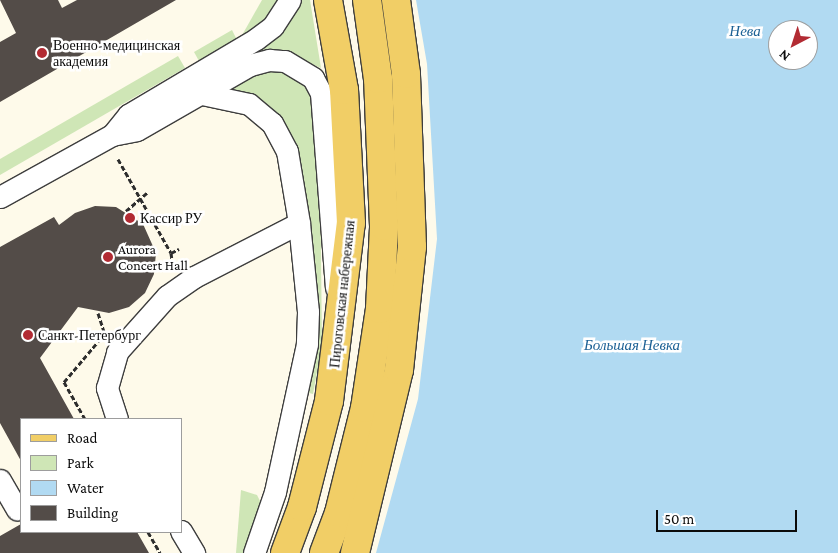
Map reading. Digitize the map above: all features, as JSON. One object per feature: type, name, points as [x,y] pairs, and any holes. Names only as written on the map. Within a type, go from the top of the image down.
[{"type":"main road","name":"Пироговская набережная","points":[[284,553],[302,507],[328,400],[340,324],[351,223],[344,90],[328,0]]},
{"type":"main road","points":[[324,553],[339,513],[365,408],[380,309],[384,226],[379,89],[367,0]]},
{"type":"main road","points":[[355,553],[399,370],[412,247],[406,74],[396,0]]},
{"type":"street","points":[[112,135],[128,114],[256,39],[273,26],[290,0]]},
{"type":"street","points":[[0,198],[112,135],[137,130],[250,65],[269,60],[300,67],[313,78],[324,108],[329,219],[340,324]]},
{"type":"street","points":[[202,94],[249,104],[272,122],[287,151],[299,223],[308,312],[307,344],[275,492],[254,553]]},
{"type":"street","points":[[117,418],[107,388],[117,352],[167,296],[194,277],[299,223]]},
{"type":"street","points":[[0,480],[16,509]]},
{"type":"street","points":[[182,533],[194,553]]},
{"type":"path","points":[[118,160],[171,253],[174,274]]},
{"type":"path","points":[[126,211],[140,197],[147,193]]},
{"type":"path","points":[[171,253],[179,249]]},
{"type":"path","points":[[98,313],[105,335]]},
{"type":"path","points":[[84,418],[64,382],[112,329]]},
{"type":"path","points":[[149,533],[160,553]]},
{"type":"green space","points":[[262,0],[277,0],[264,20],[241,37]]},
{"type":"green space","points":[[301,0],[310,0],[321,68],[280,50],[249,57],[284,27]]},
{"type":"green space","points":[[232,30],[237,40],[199,61],[194,52]]},
{"type":"green space","points":[[178,56],[185,68],[0,175],[0,159]]},
{"type":"green space","points":[[273,68],[297,74],[314,96],[320,165],[322,344],[313,394],[309,393],[317,343],[312,240],[294,148],[289,131],[268,106],[232,88],[260,71]]},
{"type":"green space","points":[[241,490],[257,495],[262,505],[247,553],[236,553]]},
{"type":"water","name":"Большая Невка","points":[[416,0],[838,0],[838,553],[376,553],[418,399],[437,239],[427,64]]},
{"type":"building","name":"Военно-медицинская академия","points":[[0,0],[58,0],[62,8],[77,0],[176,0],[0,102],[0,42],[16,33]]},
{"type":"building","name":"Санкт-Петербург","points":[[95,206],[116,207],[143,224],[156,253],[154,274],[145,293],[129,307],[109,313],[78,307],[40,358],[73,418],[20,418],[20,459],[0,423],[0,247],[54,217],[59,225],[75,213]]},
{"type":"building","points":[[20,525],[20,533],[138,533],[149,553],[0,553],[0,536]]},
{"type":"place","name":"Военно-медицинская академия","points":[[42,53]]},
{"type":"place","name":"Кассир РУ","points":[[130,218]]},
{"type":"place","name":"Aurora Concert Hall","points":[[108,257]]},
{"type":"place","name":"Санкт-Петербург","points":[[28,335]]},
{"type":"water label","name":"Нева","points":[[745,32]]}]
